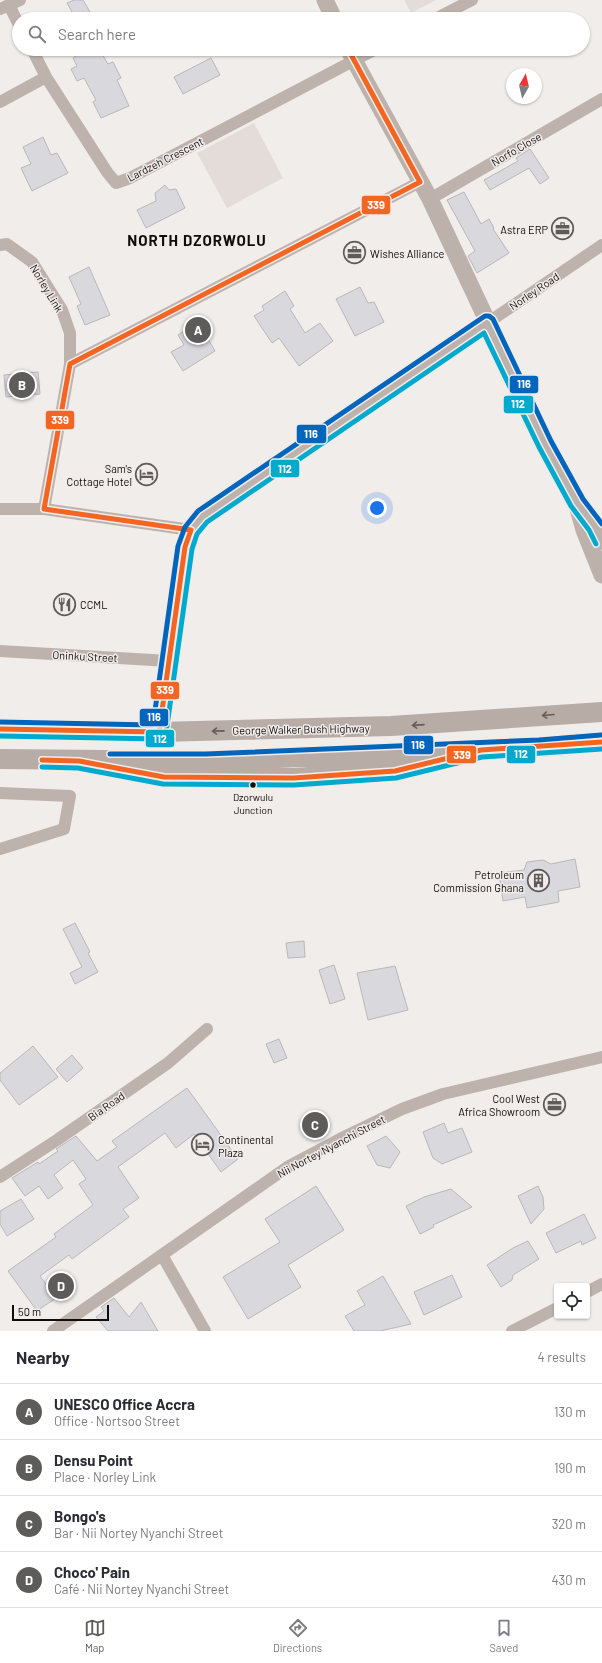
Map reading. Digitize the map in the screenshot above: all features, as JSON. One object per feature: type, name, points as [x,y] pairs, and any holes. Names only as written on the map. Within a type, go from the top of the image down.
[{"type":"highway","name":"George Walker Bush Highway","points":[[0,729],[159,732],[391,726],[597,709]]},
{"type":"highway","points":[[0,759],[79,761],[164,777],[294,778],[395,771],[481,750],[602,742]]},
{"type":"highway","points":[[539,747],[602,756]]},
{"type":"main road","points":[[325,0],[331,12]]},
{"type":"main road","points":[[352,56],[430,199],[545,444],[577,503],[595,526],[602,541]]},
{"type":"main road","points":[[577,503],[584,530],[602,575]]},
{"type":"street","points":[[449,12],[472,0]]},
{"type":"street","name":"Lardzeh Crescent","points":[[35,56],[46,78],[107,172],[116,183],[130,178],[349,56]]},
{"type":"street","points":[[0,102],[46,78]]},
{"type":"street","name":"Norfo Close","points":[[430,199],[602,99]]},
{"type":"street","points":[[70,364],[420,182]]},
{"type":"street","name":"Norley Link","points":[[4,245],[32,262],[62,310],[70,333],[70,364],[44,509]]},
{"type":"street","name":"Norley Road","points":[[159,732],[185,547],[192,530],[202,517],[602,245]]},
{"type":"street","points":[[0,509],[44,509],[192,530]]},
{"type":"street","name":"Oninku Street","points":[[0,651],[169,661]]},
{"type":"street","points":[[0,793],[70,796],[64,829],[0,849]]},
{"type":"street","name":"Bia Road","points":[[0,1177],[63,1136],[168,1063],[207,1029]]},
{"type":"street","name":"Nii Nortey Nyanchi Street","points":[[53,1331],[289,1166],[402,1109],[443,1094],[601,1059]]},
{"type":"street","points":[[162,1255],[205,1331]]},
{"type":"street","points":[[590,1290],[602,1284]]},
{"type":"street","points":[[512,1331],[554,1310]]},
{"type":"shaded area","points":[[404,0],[436,0],[413,12],[410,12]]},
{"type":"shaded area","points":[[254,123],[283,178],[227,208],[197,153]]},
{"type":"building","points":[[74,0],[83,0],[90,12],[72,12],[67,3]]},
{"type":"building","points":[[77,56],[103,56],[108,64],[113,62],[121,78],[117,80],[129,106],[101,118],[93,102],[96,100],[84,78],[77,81],[71,69],[77,66],[73,58]]},
{"type":"building","points":[[211,58],[220,75],[183,94],[174,77]]},
{"type":"building","points":[[43,137],[51,155],[57,153],[68,173],[32,191],[21,168],[31,164],[23,147]]},
{"type":"building","points":[[530,149],[549,178],[540,184],[529,168],[490,190],[484,180],[518,161],[516,158]]},
{"type":"building","points":[[165,185],[169,190],[176,189],[185,208],[146,228],[137,210],[156,201],[155,193]]},
{"type":"building","points":[[464,192],[481,224],[489,219],[494,228],[493,229],[509,253],[477,273],[468,256],[475,251],[447,200]]},
{"type":"building","points":[[89,267],[110,315],[85,325],[77,306],[81,304],[69,277]]},
{"type":"building","points":[[360,287],[368,303],[374,302],[384,322],[355,336],[336,299]]},
{"type":"building","points":[[285,291],[294,306],[290,309],[305,333],[320,323],[333,341],[299,366],[279,338],[272,343],[254,316],[264,310],[262,306]]},
{"type":"building","points":[[198,322],[215,351],[183,371],[171,352],[184,345],[178,335]]},
{"type":"building","points":[[38,372],[40,394],[6,397],[4,375]]},
{"type":"building","name":"Petroleum Commission Ghana","points":[[575,859],[580,887],[558,891],[559,902],[527,908],[525,897],[503,901],[499,873],[524,870],[527,862],[543,860],[551,864]]},
{"type":"building","points":[[75,923],[90,952],[88,953],[98,972],[75,984],[70,973],[82,967],[63,929]]},
{"type":"building","points":[[304,941],[305,957],[288,958],[286,943]]},
{"type":"building","points":[[334,965],[345,999],[330,1004],[319,970]]},
{"type":"building","points":[[395,966],[408,1010],[368,1020],[357,973]]},
{"type":"building","points":[[279,1039],[287,1058],[274,1063],[266,1044]]},
{"type":"building","points":[[33,1046],[58,1077],[19,1105],[0,1080],[0,1073]]},
{"type":"building","points":[[72,1055],[83,1068],[67,1082],[56,1069]]},
{"type":"building","points":[[187,1088],[238,1159],[221,1172],[194,1134],[176,1148],[165,1133],[118,1167],[139,1198],[123,1209],[129,1217],[72,1259],[69,1255],[40,1276],[56,1298],[37,1311],[8,1271],[56,1237],[54,1234],[93,1205],[79,1184],[86,1179],[73,1160],[54,1175],[63,1188],[48,1199],[39,1186],[25,1196],[12,1178],[38,1162],[39,1164],[58,1151],[56,1149],[76,1136],[97,1161],[117,1147],[112,1141]]},
{"type":"building","points":[[444,1123],[448,1133],[462,1128],[472,1152],[442,1164],[433,1158],[423,1132]]},
{"type":"building","points":[[386,1136],[400,1152],[390,1168],[377,1165],[367,1146]]},
{"type":"building","points":[[316,1186],[344,1230],[288,1265],[301,1287],[248,1319],[223,1277],[280,1242],[265,1219]]},
{"type":"building","points":[[538,1186],[543,1197],[544,1209],[531,1224],[518,1196]]},
{"type":"building","points":[[451,1189],[472,1207],[433,1225],[434,1227],[420,1234],[406,1206],[424,1197]]},
{"type":"building","points":[[21,1199],[34,1219],[7,1236],[0,1224],[0,1211]]},
{"type":"building","points":[[584,1214],[596,1238],[582,1245],[581,1241],[556,1253],[546,1233]]},
{"type":"building","points":[[528,1241],[539,1259],[513,1275],[512,1280],[501,1287],[487,1265],[513,1248]]},
{"type":"building","points":[[452,1275],[462,1297],[424,1315],[414,1292]]},
{"type":"building","points":[[383,1276],[411,1324],[380,1331],[354,1331],[345,1316],[365,1305],[357,1291]]},
{"type":"building","points":[[114,1298],[129,1317],[141,1302],[158,1331],[108,1331],[96,1317],[104,1311],[101,1307]]},
{"type":"transit line","name":"339","points":[[0,729],[159,732],[185,547],[191,530],[44,509],[70,364],[420,182],[352,56]]},
{"type":"transit line","name":"116","points":[[0,722],[153,725],[178,546],[185,527],[198,511],[485,316],[489,316],[493,319],[551,441],[583,499],[602,524]]},
{"type":"transit line","name":"112","points":[[0,736],[163,738],[166,733],[192,549],[197,534],[207,522],[484,333],[539,447],[571,506],[589,530],[596,544]]},
{"type":"transit line","name":"116","points":[[110,754],[206,754],[539,740],[601,735]]},
{"type":"transit line","name":"339","points":[[42,760],[79,761],[164,777],[294,778],[395,771],[481,750],[602,742]]},
{"type":"transit line","name":"112","points":[[42,767],[78,768],[163,784],[294,785],[396,778],[482,757],[602,749]]},
{"type":"place","name":"Astra ERP","points":[[563,229]]},
{"type":"place","name":"Wishes Alliance","points":[[355,253]]},
{"type":"place","name":"UNESCO Office Accra","points":[[198,330]]},
{"type":"place","name":"Densu Point","points":[[22,385]]},
{"type":"place","name":"Sam's Cottage Hotel","points":[[147,474]]},
{"type":"place","name":"CCML","points":[[65,604]]},
{"type":"place","name":"Dzorwulu Junction","points":[[253,785]]},
{"type":"place","name":"Petroleum Commission Ghana","points":[[539,880]]},
{"type":"place","name":"Cool West Africa Showroom","points":[[555,1104]]},
{"type":"place","name":"Bongo's","points":[[315,1125]]},
{"type":"place","name":"Continental Plaza","points":[[202,1145]]},
{"type":"place","name":"Choco' Pain","points":[[61,1286]]},
{"type":"district","name":"NORTH DZORWOLU","points":[[197,240]]}]
